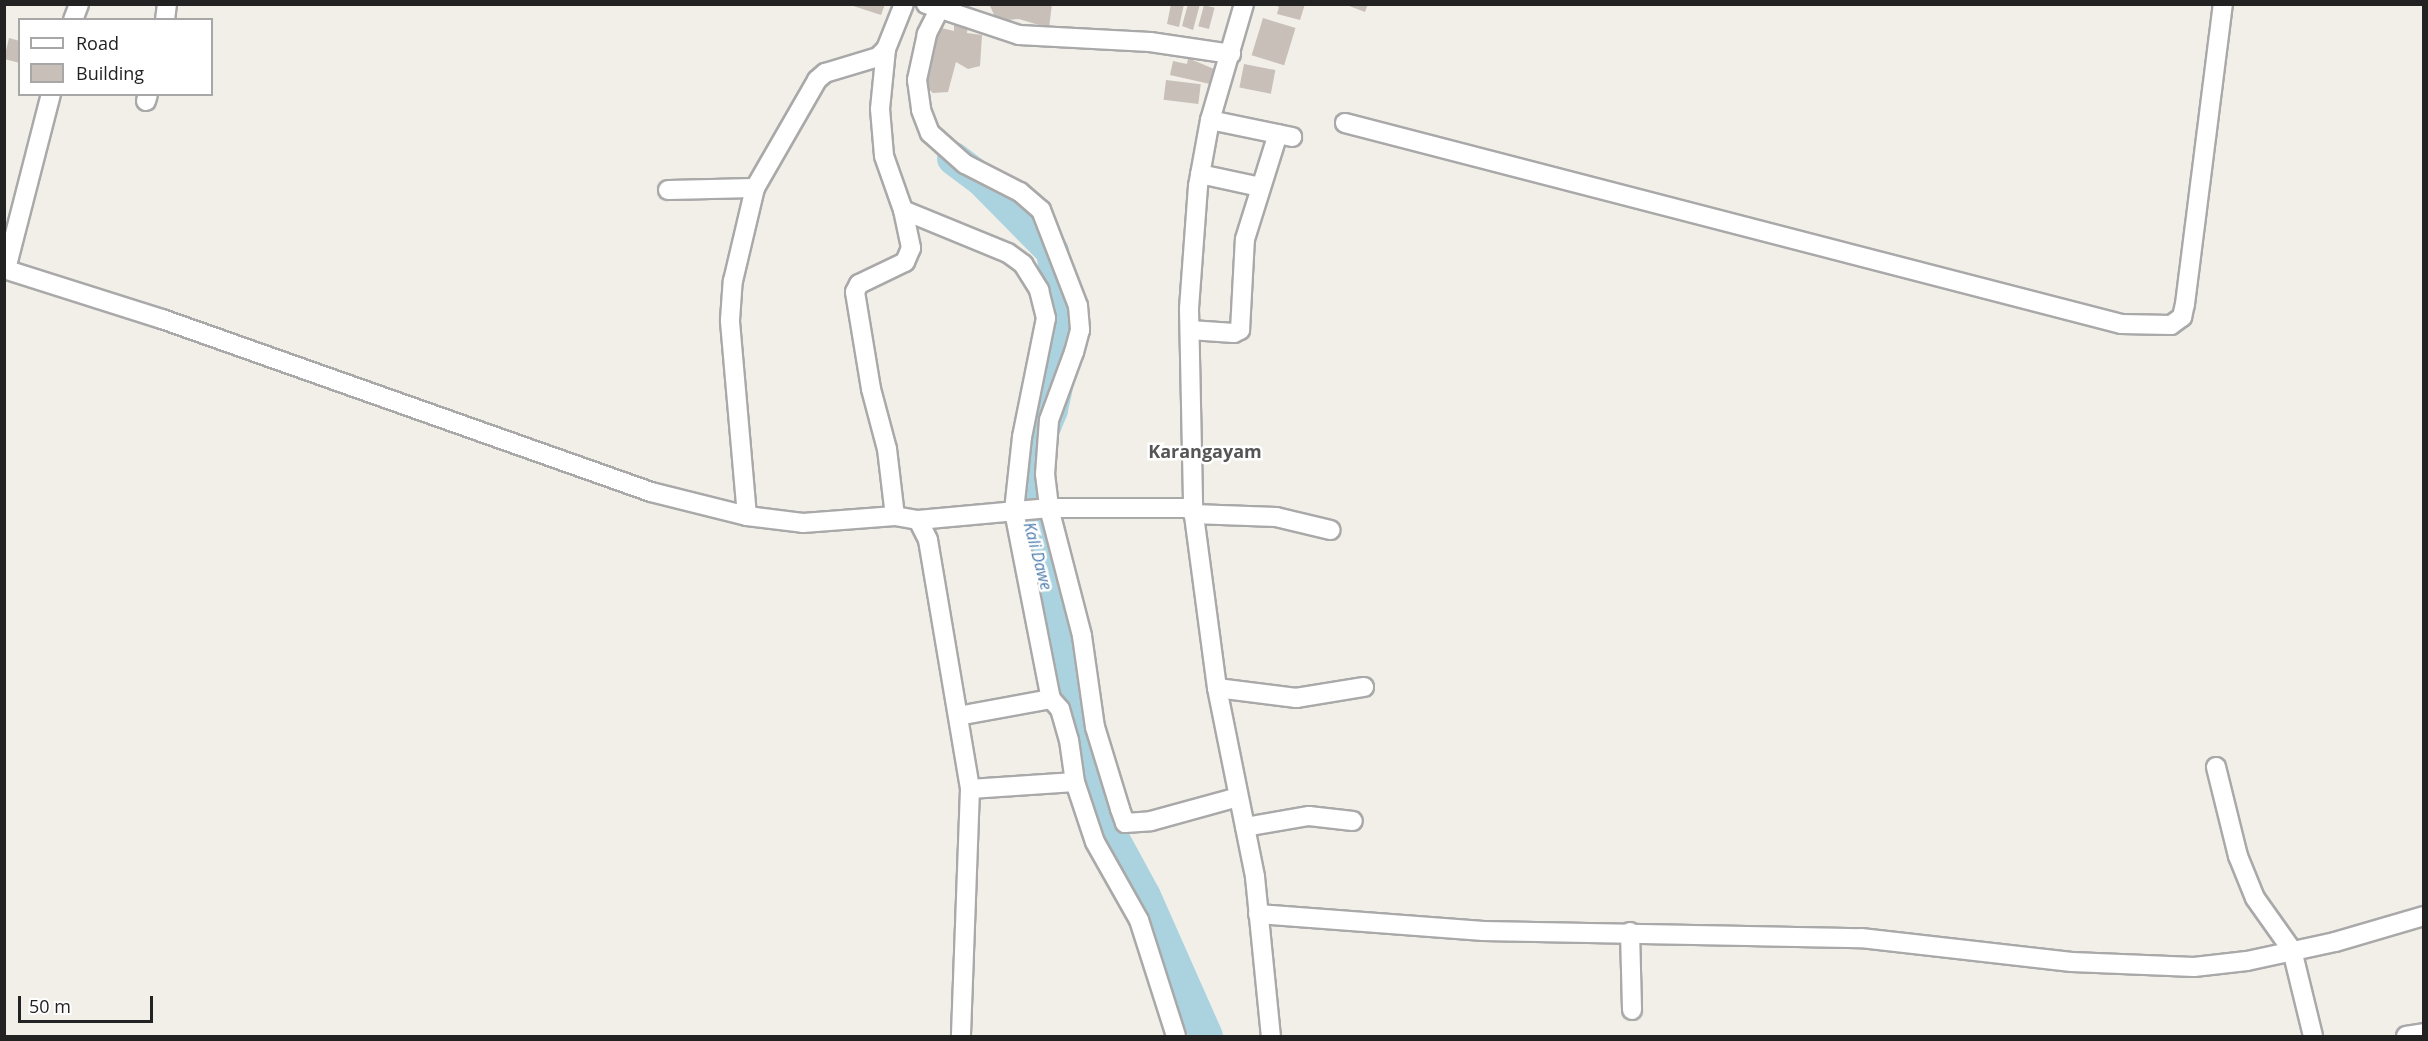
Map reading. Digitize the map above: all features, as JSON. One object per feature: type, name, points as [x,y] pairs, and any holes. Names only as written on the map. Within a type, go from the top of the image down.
[{"type":"street","points":[[895,516],[887,449],[871,389],[855,292],[859,284],[895,269],[909,255],[903,210],[884,156],[880,109],[886,49],[904,4]]},
{"type":"street","points":[[1244,4],[1210,120],[1200,174],[1190,330],[1193,511],[1217,688],[1245,827],[1271,1036]]},
{"type":"street","points":[[1345,123],[2121,324],[2171,325],[2182,317],[2185,304],[2223,4]]},
{"type":"street","points":[[1231,54],[1150,42],[1019,35],[982,26],[935,6],[917,80],[921,110],[930,133],[965,164],[1020,192],[1041,210],[1078,306],[1080,330],[1049,420],[1043,509],[1073,593],[1095,727],[1125,823],[1151,821],[1238,797]]},
{"type":"street","points":[[747,516],[729,320],[733,281],[755,188],[817,80],[834,70],[869,62],[886,49]]},
{"type":"street","points":[[50,96],[5,269],[162,319],[651,492],[747,516],[803,523],[895,516],[918,520],[1043,509],[1193,511],[1276,517],[1330,530]]},
{"type":"street","points":[[1190,330],[1234,333],[1240,330],[1245,239],[1260,187],[1285,135],[1210,120]]},
{"type":"street","points":[[1200,174],[1260,187]]},
{"type":"street","points":[[668,190],[755,188]]},
{"type":"street","points":[[903,210],[1008,253],[1023,264],[1039,290],[1046,318],[1022,437],[1016,511],[1051,699],[1060,709],[1070,740],[1076,782],[1095,842],[1139,920],[1176,1036]]},
{"type":"street","points":[[918,520],[928,540],[970,789],[961,1036]]},
{"type":"street","points":[[1217,688],[1296,698],[1364,687]]},
{"type":"street","points":[[958,716],[1051,699]]},
{"type":"street","points":[[2216,767],[2238,856],[2255,898],[2292,950],[2313,1036]]},
{"type":"street","points":[[970,789],[1076,782]]},
{"type":"street","points":[[1245,827],[1309,816],[1353,821]]},
{"type":"street","points":[[1257,914],[1483,931],[1861,938],[2072,962],[2194,967],[2247,961],[2335,942],[2424,916]]},
{"type":"street","points":[[1630,932],[1632,1010]]},
{"type":"street","points":[[2406,1036],[2424,1033]]},
{"type":"building","points":[[847,4],[885,4],[881,15]]},
{"type":"building","points":[[989,4],[1052,4],[1049,28],[1019,19],[997,21]]},
{"type":"building","points":[[1171,4],[1184,4],[1179,27],[1167,24]]},
{"type":"building","points":[[1188,4],[1200,4],[1193,30],[1182,26]]},
{"type":"building","points":[[1272,4],[1305,4],[1300,20],[1277,14],[1279,7]]},
{"type":"building","points":[[1344,4],[1368,4],[1365,12]]},
{"type":"building","points":[[1204,5],[1215,8],[1209,29],[1198,26]]},
{"type":"building","points":[[1263,18],[1296,28],[1284,65],[1252,55]]},
{"type":"building","points":[[954,19],[968,25],[967,33],[982,35],[980,66],[968,69],[956,62],[948,92],[933,93],[920,81],[933,26],[954,31]]},
{"type":"building","points":[[9,38],[18,40],[18,62],[4,59]]},
{"type":"building","points":[[1188,58],[1214,69],[1210,84],[1170,75],[1173,61],[1187,64]]},
{"type":"building","points":[[1244,64],[1275,70],[1271,94],[1239,88]]},
{"type":"building","points":[[1166,80],[1201,84],[1198,104],[1164,100]]},
{"type":"waterway","name":"Kali Dawe","points":[[953,158],[983,181],[1052,251],[1066,340],[1051,409],[1030,461],[1027,514],[1064,653],[1083,759],[1107,828],[1144,896],[1206,1036]]},
{"type":"district","name":"Karangayam","points":[[1205,451]]}]
